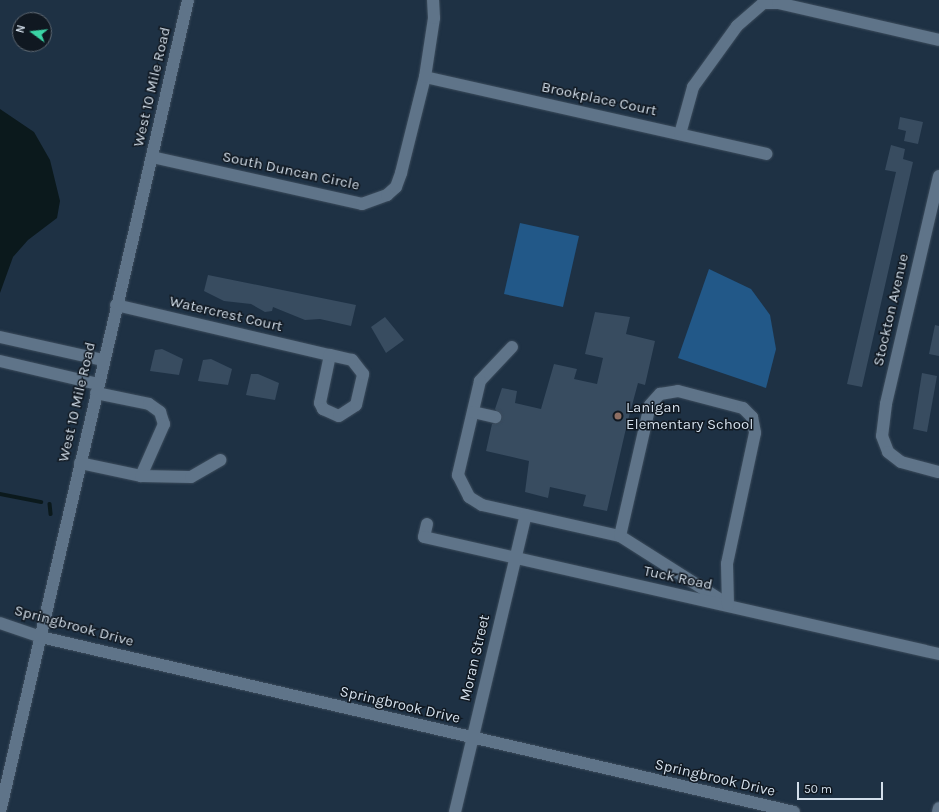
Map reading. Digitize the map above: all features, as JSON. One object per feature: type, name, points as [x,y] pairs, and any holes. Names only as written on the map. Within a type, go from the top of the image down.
[{"type":"street","name":"West 10 Mile Road","points":[[0,812],[103,360],[188,0]]},
{"type":"street","name":"South Duncan Circle","points":[[152,157],[350,202],[362,204],[378,200],[396,187],[425,77],[434,18],[433,0]]},
{"type":"street","points":[[680,134],[693,87],[737,26],[763,3],[778,3],[939,40]]},
{"type":"street","name":"Brookplace Court","points":[[425,77],[766,154]]},
{"type":"street","name":"Stockton Avenue","points":[[939,176],[934,218],[886,404],[882,436],[888,452],[901,462],[939,472]]},
{"type":"street","name":"Watercrest Court","points":[[116,305],[352,360],[363,374],[356,405],[339,416],[324,409],[320,403],[330,355]]},
{"type":"street","points":[[0,338],[103,360]]},
{"type":"street","points":[[512,347],[480,381],[458,476],[469,497],[482,505],[620,536],[728,605]]},
{"type":"street","points":[[0,361],[149,404],[160,412],[164,424],[141,476]]},
{"type":"street","points":[[620,536],[650,405],[660,394],[678,391],[743,408],[752,418],[755,433],[727,564],[728,605]]},
{"type":"street","points":[[473,412],[495,417]]},
{"type":"street","points":[[80,463],[141,476],[191,477],[221,460]]},
{"type":"street","name":"Moran Street","points":[[455,812],[526,515]]},
{"type":"street","name":"Tuck Road","points":[[427,524],[424,538],[728,605],[939,654]]},
{"type":"street","name":"Springbrook Drive","points":[[0,623],[41,637],[472,739],[794,812]]},
{"type":"street","points":[[938,812],[939,808]]},
{"type":"shaded area","points":[[0,109],[34,132],[50,160],[60,201],[57,218],[28,240],[13,257],[0,293]]},
{"type":"shaded area","points":[[520,223],[579,236],[563,307],[504,294]]},
{"type":"shaded area","points":[[709,269],[751,289],[770,315],[776,349],[766,388],[678,358]]},
{"type":"building","points":[[900,117],[923,122],[918,144],[904,141],[906,131],[898,129]]},
{"type":"building","points":[[891,145],[905,149],[903,159],[913,162],[862,387],[847,384],[896,172],[885,170]]},
{"type":"building","points":[[208,275],[356,305],[351,326],[320,319],[305,320],[273,307],[272,311],[265,312],[251,304],[224,301],[204,291]]},
{"type":"building","name":"Lanigan Elementary School","points":[[595,312],[630,317],[626,334],[655,341],[645,385],[638,383],[607,511],[583,506],[586,495],[550,487],[548,498],[525,492],[529,461],[486,451],[492,424],[502,419],[495,409],[502,388],[517,391],[515,403],[541,409],[554,364],[577,369],[574,379],[597,384],[603,358],[585,354]]},
{"type":"building","points":[[385,317],[404,340],[386,353],[371,327]]},
{"type":"building","points":[[935,325],[939,326],[939,356],[929,354]]},
{"type":"building","points":[[162,349],[183,359],[179,375],[150,371],[155,350]]},
{"type":"building","points":[[211,359],[232,369],[228,385],[198,381],[203,360]]},
{"type":"building","points":[[922,373],[937,376],[927,432],[913,429]]},
{"type":"building","points":[[251,374],[258,374],[279,383],[275,400],[246,395]]},
{"type":"waterway","points":[[0,494],[41,502]]},
{"type":"waterway","points":[[50,504],[51,514]]},
{"type":"place","name":"Lanigan Elementary School","points":[[618,416]]}]
